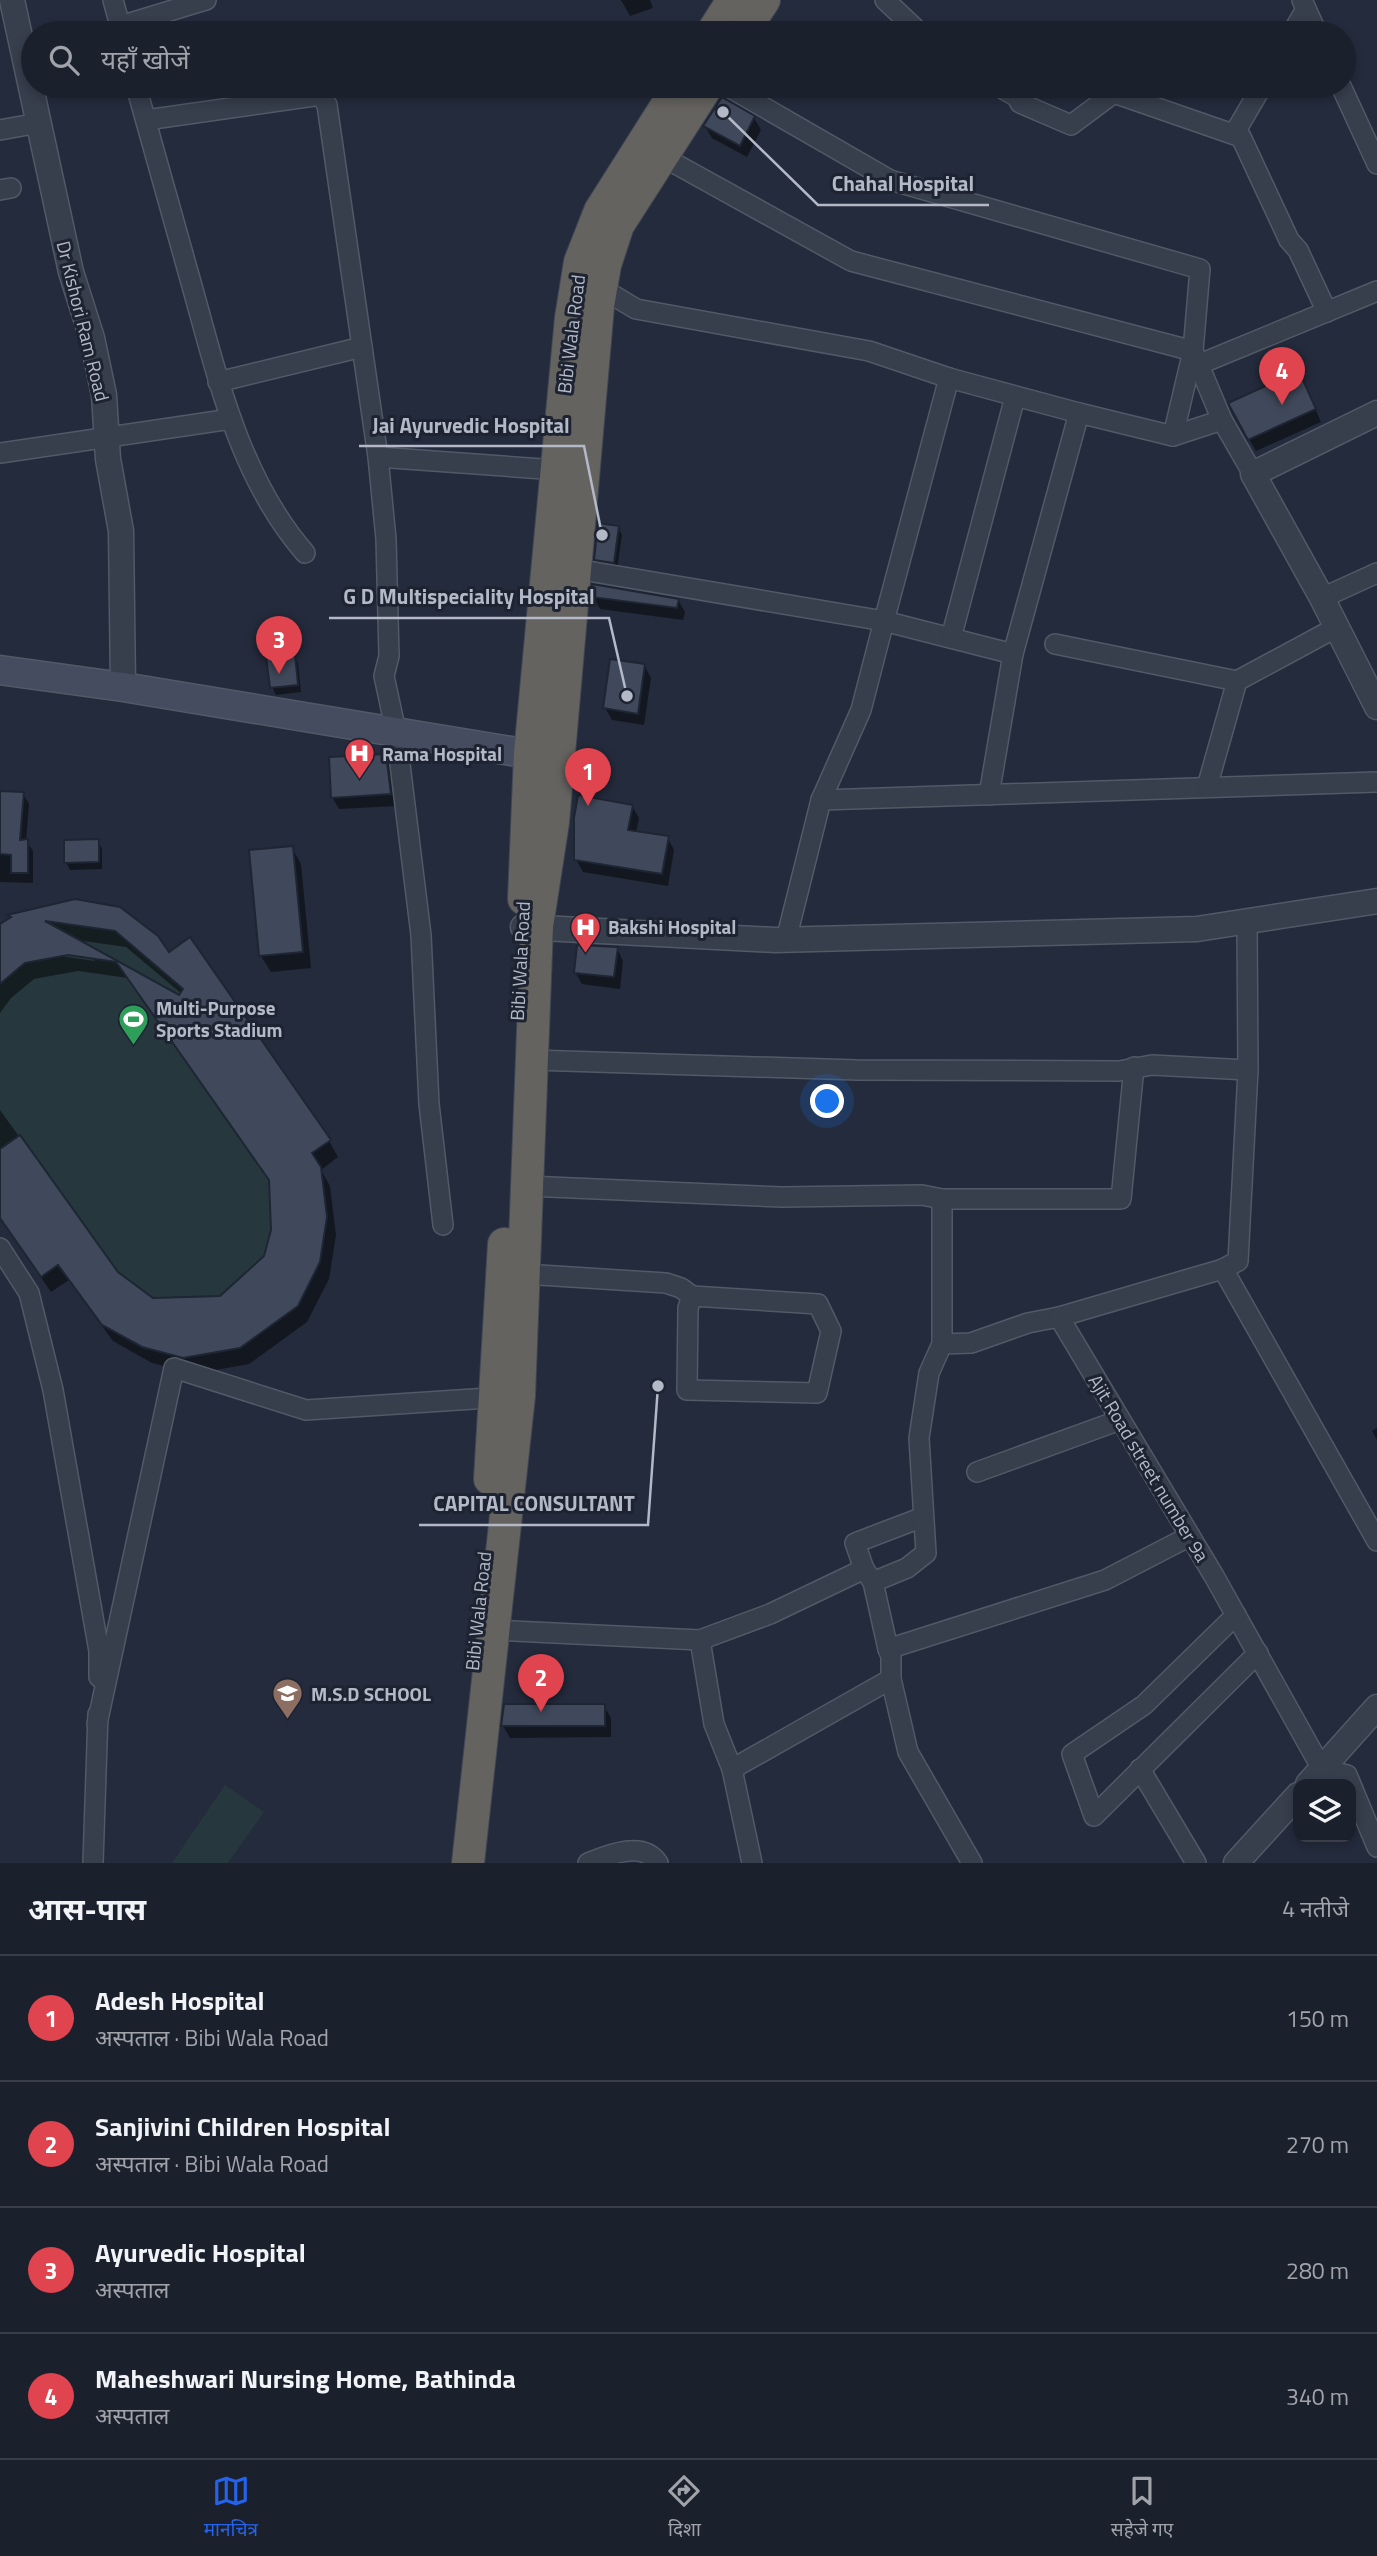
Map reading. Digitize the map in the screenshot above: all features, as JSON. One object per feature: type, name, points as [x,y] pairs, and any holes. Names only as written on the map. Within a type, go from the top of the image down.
[{"type":"highway","points":[[720,21],[733,0]]},
{"type":"highway","points":[[750,21],[764,0]]},
{"type":"highway","name":"Bibi Wala Road","points":[[448,1863],[507,1397],[530,926],[545,757],[556,470],[570,318],[580,262],[600,211],[652,150],[674,98]]},
{"type":"highway","points":[[545,757],[576,569],[605,265],[618,225],[652,150],[697,98]]},
{"type":"highway","points":[[468,1863],[493,1630],[507,1397],[524,1274],[532,1060],[530,926]]},
{"type":"main road","points":[[0,670],[122,687],[545,757]]},
{"type":"street","name":"Dr Kishori Ram Road","points":[[12,0],[8,29],[21,68]]},
{"type":"street","points":[[113,0],[119,21]]},
{"type":"street","points":[[146,21],[206,0]]},
{"type":"street","points":[[885,0],[907,21]]},
{"type":"street","points":[[1304,5],[1311,21]]},
{"type":"street","name":"Dr Kishori Ram Road","points":[[31,98],[39,123],[71,272],[92,338],[104,395],[108,459],[121,531],[122,687]]},
{"type":"street","points":[[140,98],[231,418],[255,477],[290,536],[305,553]]},
{"type":"street","points":[[146,120],[300,98]]},
{"type":"street","points":[[323,98],[327,105],[378,457],[386,539],[389,656],[383,676],[396,732],[421,935],[429,1104],[443,1225]]},
{"type":"street","points":[[748,98],[890,180],[1200,269],[1197,357],[1173,436]]},
{"type":"street","points":[[1018,98],[1020,103],[1071,125],[1107,98]]},
{"type":"street","points":[[1129,98],[1241,137],[1289,240],[1298,250],[1327,312]]},
{"type":"street","points":[[1234,134],[1255,98]]},
{"type":"street","points":[[1347,98],[1377,164]]},
{"type":"street","points":[[0,130],[39,123]]},
{"type":"street","points":[[652,150],[851,261],[1197,357],[1327,312],[1377,291]]},
{"type":"street","points":[[601,288],[636,309],[869,351],[949,379],[1173,436],[1222,420]]},
{"type":"street","points":[[219,382],[362,347]]},
{"type":"street","points":[[1197,357],[1222,420],[1322,598],[1377,707]]},
{"type":"street","points":[[786,940],[821,800],[860,710],[949,379]]},
{"type":"street","points":[[951,638],[1015,397]]},
{"type":"street","points":[[1253,474],[1377,412]]},
{"type":"street","points":[[989,795],[1013,654],[1079,413]]},
{"type":"street","points":[[0,453],[231,418]]},
{"type":"street","points":[[378,457],[556,470]]},
{"type":"street","points":[[576,569],[884,621],[1013,654]]},
{"type":"street","points":[[1322,598],[1377,573]]},
{"type":"street","points":[[1055,644],[1237,681],[1337,627]]},
{"type":"street","points":[[1207,788],[1237,681]]},
{"type":"street","points":[[821,800],[1377,782]]},
{"type":"street","points":[[530,926],[786,940],[1196,929],[1377,901]]},
{"type":"street","points":[[942,1344],[971,1343],[1028,1323],[1059,1317],[1223,1269],[1238,1261],[1248,1070],[1247,921]]},
{"type":"street","points":[[532,1060],[857,1070],[1119,1071],[1152,1065],[1248,1070]]},
{"type":"street","points":[[527,1186],[782,1197],[922,1195],[942,1199],[1121,1199],[1134,1067]]},
{"type":"street","points":[[493,1630],[700,1640],[869,1575],[907,1568],[926,1553],[919,1438],[929,1373],[942,1344],[942,1199]]},
{"type":"street","points":[[0,1248],[29,1293],[53,1390],[99,1651],[93,1863]]},
{"type":"street","points":[[1223,1269],[1377,1541]]},
{"type":"street","points":[[524,1274],[666,1283],[681,1287],[692,1296],[818,1304],[831,1331],[817,1393],[687,1390],[688,1308],[692,1296]]},
{"type":"street","name":"Ajit Road street number 9a","points":[[1059,1317],[1258,1653],[1315,1777]]},
{"type":"street","points":[[97,1724],[174,1368],[306,1410],[507,1397]]},
{"type":"street","points":[[977,1472],[1121,1420]]},
{"type":"street","points":[[923,1517],[855,1543],[869,1575],[891,1656],[891,1679],[908,1752],[972,1863]]},
{"type":"street","points":[[888,1649],[1105,1580],[1190,1536]]},
{"type":"street","points":[[1236,1615],[1144,1705],[1072,1754],[1094,1816],[1258,1653]]},
{"type":"street","points":[[700,1640],[714,1724],[732,1769],[751,1863]]},
{"type":"street","points":[[732,1769],[891,1679]]},
{"type":"street","points":[[1315,1777],[1377,1707]]},
{"type":"street","points":[[1140,1769],[1196,1863]]},
{"type":"street","points":[[1315,1777],[1347,1775],[1377,1847]]},
{"type":"street","points":[[1236,1863],[1293,1800]]},
{"type":"street","points":[[588,1863],[610,1854],[637,1851],[654,1858],[657,1863]]},
{"type":"shaded area","name":"Multi-Purpose Sports Stadium","points":[[75,899],[158,936],[169,951],[190,937],[331,1140],[313,1153],[321,1167],[327,1217],[320,1262],[297,1307],[239,1349],[182,1359],[141,1348],[101,1325],[58,1266],[40,1278],[0,1219],[0,924],[17,913]]},
{"type":"shaded area","points":[[225,1785],[264,1812],[228,1863],[172,1863]]},
{"type":"building","points":[[721,98],[755,116],[740,146],[703,126]]},
{"type":"building","points":[[1299,371],[1316,409],[1248,440],[1228,403]]},
{"type":"building","points":[[598,523],[619,526],[614,563],[594,560]]},
{"type":"building","points":[[592,584],[679,599],[677,608],[591,597]]},
{"type":"building","points":[[295,654],[298,685],[270,688],[266,657]]},
{"type":"building","points":[[610,659],[645,664],[638,714],[603,708]]},
{"type":"building","points":[[386,754],[391,794],[331,798],[329,757]]},
{"type":"building","points":[[0,791],[24,792],[20,840],[28,839],[28,873],[11,873],[11,855],[0,854]]},
{"type":"building","points":[[578,795],[633,805],[628,830],[669,836],[662,874],[574,860],[574,818]]},
{"type":"building","points":[[99,839],[99,862],[64,863],[64,840]]},
{"type":"building","points":[[293,846],[303,952],[259,956],[249,850]]},
{"type":"building","points":[[75,899],[120,907],[158,936],[169,952],[190,937],[331,1140],[312,1153],[321,1167],[327,1217],[320,1262],[298,1306],[240,1348],[183,1358],[142,1347],[102,1325],[58,1265],[41,1277],[0,1218],[0,1149],[20,1135],[118,1272],[153,1298],[220,1296],[264,1256],[271,1230],[269,1180],[116,962],[68,955],[25,963],[0,984],[0,924],[11,917],[7,915]],"holes":[[[45,921],[115,931],[183,989],[179,995]]]},
{"type":"building","points":[[577,945],[618,947],[614,977],[574,973]]},
{"type":"building","points":[[504,1704],[605,1704],[605,1726],[501,1726]]},
{"type":"place","name":"Chahal Hospital","points":[[723,112]]},
{"type":"place","name":"Maheshwari Nursing Home, Bathinda","points":[[1282,405]]},
{"type":"place","name":"Jai Ayurvedic Hospital","points":[[602,535]]},
{"type":"place","name":"Ayurvedic Hospital","points":[[279,674]]},
{"type":"place","name":"G D Multispeciality Hospital","points":[[627,696]]},
{"type":"place","name":"Rama Hospital","points":[[359,781]]},
{"type":"place","name":"Adesh Hospital","points":[[588,806]]},
{"type":"place","name":"Bakshi Hospital","points":[[585,954]]},
{"type":"place","name":"Multi-Purpose Sports Stadium","points":[[133,1046]]},
{"type":"place","name":"CAPITAL CONSULTANT","points":[[658,1386]]},
{"type":"place","name":"Sanjivini Children Hospital","points":[[541,1712]]},
{"type":"place","name":"M.S.D SCHOOL","points":[[288,1721]]}]
